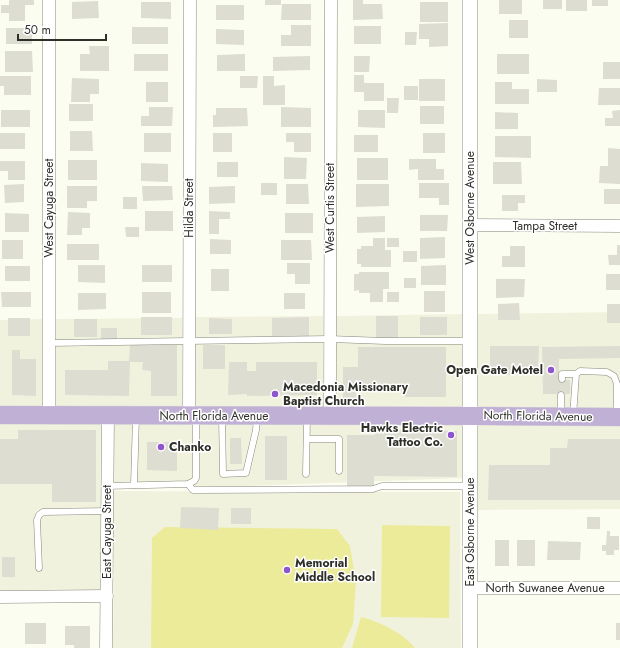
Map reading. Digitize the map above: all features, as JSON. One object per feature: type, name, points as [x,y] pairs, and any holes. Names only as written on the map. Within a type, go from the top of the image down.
[{"type":"main road","name":"North Florida Avenue","points":[[0,415],[618,417]]},
{"type":"street","name":"West Cayuga Street","points":[[49,0],[49,416]]},
{"type":"street","name":"Hilda Street","points":[[190,0],[189,341],[193,415]]},
{"type":"street","name":"West Curtis Street","points":[[330,416],[331,0]]},
{"type":"street","name":"West Osborne Avenue","points":[[470,0],[470,416]]},
{"type":"street","name":"Tampa Street","points":[[470,225],[620,226]]},
{"type":"street","name":"East Cayuga Street","points":[[106,648],[108,416]]},
{"type":"street","name":"East Osborne Avenue","points":[[470,416],[470,648]]},
{"type":"street","name":"North Suwanee Avenue","points":[[470,588],[620,588]]},
{"type":"street","points":[[0,597],[107,596]]},
{"type":"lane","points":[[49,343],[330,339],[385,341],[470,341]]},
{"type":"lane","points":[[562,379],[562,374],[576,374],[580,371],[607,372],[614,376],[617,384],[618,417]]},
{"type":"lane","points":[[567,417],[576,374]]},
{"type":"lane","points":[[562,395],[567,417]]},
{"type":"lane","points":[[107,486],[188,484],[194,481],[196,478],[193,415]]},
{"type":"lane","points":[[134,485],[136,416]]},
{"type":"lane","points":[[222,416],[223,474],[246,473],[256,430],[257,416]]},
{"type":"lane","points":[[306,474],[307,416]]},
{"type":"lane","points":[[307,439],[339,439],[339,471]]},
{"type":"lane","points":[[188,484],[193,490],[373,489],[382,486],[470,486]]},
{"type":"lane","points":[[39,568],[39,514],[43,512],[107,511]]},
{"type":"shaded area","points":[[620,312],[620,411],[477,410],[477,314]]},
{"type":"shaded area","points":[[464,314],[464,410],[337,410],[337,316]]},
{"type":"shaded area","points":[[323,316],[323,410],[196,409],[196,317]]},
{"type":"shaded area","points":[[182,318],[182,409],[56,409],[56,319]]},
{"type":"shaded area","points":[[42,319],[42,409],[0,409],[0,320]]},
{"type":"shaded area","points":[[0,421],[101,422],[100,590],[0,591]]},
{"type":"shaded area","points":[[114,422],[464,422],[464,478],[249,486],[114,486]]},
{"type":"shaded area","points":[[477,422],[620,423],[620,509],[477,510]]},
{"type":"shaded area","name":"Memorial Middle School","points":[[114,491],[460,492],[461,648],[113,648]]},
{"type":"shaded area","points":[[382,525],[450,526],[449,618],[381,617]]},
{"type":"shaded area","points":[[165,527],[337,529],[350,546],[356,583],[353,624],[342,648],[151,648],[152,538]]},
{"type":"shaded area","points":[[361,617],[397,632],[415,648],[352,648]]},
{"type":"building","points":[[9,0],[34,0],[34,5],[25,5],[25,21],[9,21],[9,13],[1,13],[1,5],[9,5]]},
{"type":"building","points":[[265,0],[281,0],[281,5],[265,5]]},
{"type":"building","points":[[353,0],[363,0],[363,4],[382,4],[383,19],[353,20]]},
{"type":"building","points":[[499,0],[522,0],[522,14],[499,14]]},
{"type":"building","points":[[543,0],[562,0],[562,9],[543,9]]},
{"type":"building","points":[[566,0],[587,0],[587,11],[566,11]]},
{"type":"building","points":[[592,0],[608,0],[608,6],[592,6]]},
{"type":"building","points":[[98,1],[99,18],[72,19],[72,2]]},
{"type":"building","points":[[141,2],[171,2],[171,19],[141,18]]},
{"type":"building","points":[[420,2],[448,2],[448,22],[420,22]]},
{"type":"building","points":[[282,4],[311,4],[311,20],[281,20]]},
{"type":"building","points":[[216,5],[244,5],[244,20],[216,20]]},
{"type":"building","points":[[509,20],[528,20],[528,38],[509,38]]},
{"type":"building","points":[[448,23],[448,46],[429,47],[429,39],[419,39],[419,24]]},
{"type":"building","points":[[291,25],[311,25],[311,46],[281,46],[281,35],[291,35]]},
{"type":"building","points":[[354,26],[381,26],[381,44],[354,44]]},
{"type":"building","points":[[132,27],[168,27],[168,44],[132,44]]},
{"type":"building","points":[[6,28],[32,28],[32,44],[6,44]]},
{"type":"building","points":[[216,29],[244,30],[244,45],[216,44]]},
{"type":"building","points":[[405,32],[417,32],[416,45],[405,45]]},
{"type":"building","points":[[89,46],[109,46],[109,71],[80,71],[80,54],[90,54]]},
{"type":"building","points":[[5,51],[32,51],[33,72],[5,72]]},
{"type":"building","points":[[134,54],[168,54],[168,71],[134,71]]},
{"type":"building","points":[[245,54],[245,71],[217,71],[217,55]]},
{"type":"building","points":[[497,54],[529,54],[529,74],[497,74]]},
{"type":"building","points":[[310,56],[310,70],[273,71],[273,57]]},
{"type":"building","points":[[354,56],[370,56],[369,72],[354,72]]},
{"type":"building","points":[[603,62],[620,62],[620,79],[603,79]]},
{"type":"building","points":[[354,75],[364,75],[364,83],[384,83],[384,101],[364,101],[364,92],[354,92]]},
{"type":"building","points":[[0,76],[31,76],[31,95],[4,95],[4,86],[0,86]]},
{"type":"building","points":[[240,76],[258,76],[257,88],[240,88]]},
{"type":"building","points":[[263,76],[274,76],[274,86],[285,85],[285,105],[263,105]]},
{"type":"building","points":[[72,78],[99,79],[99,94],[90,94],[90,102],[71,102]]},
{"type":"building","points":[[419,79],[445,79],[445,101],[419,101]]},
{"type":"building","points":[[537,79],[557,80],[557,92],[537,92]]},
{"type":"building","points":[[146,82],[168,82],[168,102],[146,102]]},
{"type":"building","points":[[495,82],[512,82],[512,89],[529,89],[529,104],[495,104]]},
{"type":"building","points":[[404,86],[418,86],[418,100],[404,100]]},
{"type":"building","points":[[599,88],[620,88],[620,105],[598,105]]},
{"type":"building","points":[[387,98],[399,98],[398,113],[387,113]]},
{"type":"building","points":[[69,104],[93,104],[93,121],[69,121]]},
{"type":"building","points":[[420,106],[444,106],[444,124],[420,124]]},
{"type":"building","points":[[149,107],[173,107],[172,126],[141,126],[141,116],[149,116]]},
{"type":"building","points":[[281,107],[311,108],[311,127],[281,127]]},
{"type":"building","points":[[216,108],[247,108],[248,126],[213,127],[213,115],[216,115]]},
{"type":"building","points":[[1,110],[30,110],[30,127],[1,127]]},
{"type":"building","points":[[358,110],[385,110],[385,128],[358,127]]},
{"type":"building","points":[[620,110],[620,126],[605,126],[605,118],[613,118],[612,111]]},
{"type":"building","points":[[495,112],[518,113],[518,129],[495,129]]},
{"type":"building","points":[[70,131],[92,131],[93,151],[70,151]]},
{"type":"building","points":[[0,133],[25,133],[25,149],[0,149]]},
{"type":"building","points":[[144,133],[171,133],[171,152],[144,152]]},
{"type":"building","points":[[213,133],[232,133],[232,152],[213,152]]},
{"type":"building","points":[[286,133],[311,133],[311,152],[294,152],[294,142],[286,142]]},
{"type":"building","points":[[423,133],[445,133],[445,153],[423,153]]},
{"type":"building","points":[[354,135],[378,135],[378,152],[354,152]]},
{"type":"building","points":[[495,136],[531,136],[531,158],[495,157]]},
{"type":"building","points":[[608,148],[620,149],[620,184],[599,183],[600,166],[608,166]]},
{"type":"building","points":[[284,157],[307,158],[306,179],[284,179]]},
{"type":"building","points":[[357,158],[388,158],[388,180],[357,180]]},
{"type":"building","points":[[409,159],[436,159],[436,169],[444,169],[444,180],[418,180],[418,169],[409,170]]},
{"type":"building","points":[[68,160],[97,160],[97,180],[68,180]]},
{"type":"building","points":[[0,161],[25,161],[25,180],[8,180],[8,171],[0,171]]},
{"type":"building","points":[[217,162],[238,162],[238,177],[217,177]]},
{"type":"building","points":[[493,162],[521,162],[522,184],[493,184]]},
{"type":"building","points":[[141,163],[168,164],[168,182],[141,181]]},
{"type":"building","points":[[261,183],[277,183],[277,195],[261,195]]},
{"type":"building","points":[[419,183],[449,183],[449,205],[439,205],[439,198],[419,198]]},
{"type":"building","points":[[24,184],[24,202],[5,203],[4,185]]},
{"type":"building","points":[[286,184],[308,184],[309,204],[286,204]]},
{"type":"building","points":[[356,184],[389,184],[389,206],[356,207]]},
{"type":"building","points":[[67,186],[97,186],[97,201],[87,201],[87,208],[67,208]]},
{"type":"building","points":[[142,186],[172,186],[173,200],[143,201]]},
{"type":"building","points":[[235,186],[235,203],[209,204],[209,187]]},
{"type":"building","points":[[604,189],[620,189],[620,204],[604,204]]},
{"type":"building","points":[[502,195],[525,195],[525,203],[518,203],[518,211],[502,211]]},
{"type":"building","points":[[123,197],[137,197],[137,209],[123,209]]},
{"type":"building","points":[[145,211],[173,211],[173,231],[145,231]]},
{"type":"building","points":[[209,211],[230,212],[230,219],[219,219],[219,234],[209,234]]},
{"type":"building","points":[[68,212],[90,213],[90,228],[82,228],[82,235],[67,235]]},
{"type":"building","points":[[5,213],[29,214],[29,232],[5,232]]},
{"type":"building","points":[[285,213],[313,213],[313,233],[285,233]]},
{"type":"building","points":[[420,215],[448,215],[447,231],[420,231]]},
{"type":"building","points":[[385,216],[385,232],[357,233],[357,217]]},
{"type":"building","points":[[125,227],[139,227],[139,237],[126,237]]},
{"type":"building","points":[[445,237],[445,258],[420,259],[420,238]]},
{"type":"building","points":[[373,238],[385,238],[385,250],[391,250],[391,267],[361,267],[361,264],[357,264],[357,249],[361,249],[361,246],[373,246]]},
{"type":"building","points":[[387,238],[399,238],[399,247],[387,247]]},
{"type":"building","points":[[210,239],[231,240],[231,254],[210,254]]},
{"type":"building","points":[[2,240],[23,240],[23,259],[2,259]]},
{"type":"building","points":[[281,240],[311,240],[312,260],[281,260]]},
{"type":"building","points":[[67,244],[99,244],[99,260],[67,260]]},
{"type":"building","points":[[617,245],[620,245],[620,265],[609,265],[608,255],[617,255]]},
{"type":"building","points":[[510,246],[525,246],[525,267],[502,267],[502,256],[510,256]]},
{"type":"building","points":[[403,251],[417,251],[417,262],[403,262]]},
{"type":"building","points":[[287,263],[310,263],[310,284],[295,284],[295,274],[287,274]]},
{"type":"building","points":[[78,265],[105,265],[105,283],[78,282]]},
{"type":"building","points":[[142,265],[172,265],[172,282],[142,282]]},
{"type":"building","points":[[446,265],[446,285],[421,285],[421,266]]},
{"type":"building","points":[[5,266],[30,266],[30,281],[5,281]]},
{"type":"building","points":[[211,269],[229,269],[229,291],[211,291]]},
{"type":"building","points":[[359,272],[389,272],[389,289],[383,289],[383,302],[370,302],[370,293],[359,293],[359,290],[354,291],[354,274],[359,274]]},
{"type":"building","points":[[606,274],[620,274],[620,290],[606,290]]},
{"type":"building","points":[[404,278],[416,278],[416,288],[404,288]]},
{"type":"building","points":[[496,279],[525,279],[524,297],[496,298]]},
{"type":"building","points":[[424,291],[445,291],[445,312],[424,312]]},
{"type":"building","points":[[1,292],[31,292],[31,307],[2,307]]},
{"type":"building","points":[[142,292],[171,292],[171,313],[142,313]]},
{"type":"building","points":[[387,292],[399,292],[399,302],[387,302]]},
{"type":"building","points":[[78,293],[106,293],[106,309],[78,310]]},
{"type":"building","points":[[284,293],[305,293],[305,309],[284,309]]},
{"type":"building","points":[[519,303],[520,320],[498,320],[498,304]]},
{"type":"building","points":[[607,304],[620,304],[620,323],[607,323]]},
{"type":"building","points":[[376,316],[398,316],[398,339],[376,339]]},
{"type":"building","points":[[141,317],[172,317],[172,335],[141,335]]},
{"type":"building","points":[[309,317],[309,336],[272,336],[272,318]]},
{"type":"building","points":[[420,317],[447,317],[447,335],[420,335]]},
{"type":"building","points":[[8,318],[30,318],[30,336],[8,336]]},
{"type":"building","points":[[209,318],[232,319],[232,334],[209,334]]},
{"type":"building","points":[[74,319],[97,319],[97,337],[74,337]]},
{"type":"building","points":[[101,328],[117,328],[117,340],[101,340]]},
{"type":"building","points":[[130,345],[177,345],[177,396],[151,396],[151,371],[142,370],[143,362],[130,362],[129,396],[65,395],[65,370],[108,370],[108,361],[129,361]]},
{"type":"building","points":[[203,345],[225,345],[225,369],[203,369]]},
{"type":"building","points":[[490,346],[539,346],[538,375],[490,375]]},
{"type":"building","name":"Open Gate Motel","points":[[620,346],[620,358],[559,359],[559,380],[570,380],[570,394],[543,394],[542,347]]},
{"type":"building","points":[[358,347],[446,347],[446,397],[405,397],[405,391],[356,391],[356,402],[343,402],[343,367],[358,367]]},
{"type":"building","points":[[12,350],[20,350],[20,359],[36,359],[36,396],[12,395]]},
{"type":"building","points":[[229,362],[247,362],[247,371],[256,371],[256,362],[317,362],[317,395],[228,395]]},
{"type":"building","points":[[18,430],[96,430],[96,502],[52,502],[52,484],[0,484],[0,439],[18,439]]},
{"type":"building","points":[[375,430],[457,431],[457,477],[374,476],[374,486],[347,486],[347,435],[375,435]]},
{"type":"building","points":[[265,436],[287,436],[287,480],[265,480]]},
{"type":"building","points":[[230,438],[241,438],[242,464],[230,464]]},
{"type":"building","points":[[568,439],[620,439],[620,500],[488,500],[489,465],[550,465],[550,448],[567,448]]},
{"type":"building","points":[[147,442],[177,442],[177,471],[147,470]]},
{"type":"building","points":[[181,507],[219,508],[218,530],[180,528]]},
{"type":"building","points":[[231,508],[251,508],[251,524],[231,524]]},
{"type":"building","points":[[587,517],[600,517],[600,529],[587,529]]},
{"type":"building","points":[[607,531],[610,531],[610,536],[619,536],[619,550],[614,550],[614,555],[606,555],[606,551],[602,551],[602,545],[606,545]]},
{"type":"building","points":[[495,540],[509,540],[509,566],[495,566]]},
{"type":"building","points":[[517,540],[535,540],[535,566],[517,566]]},
{"type":"building","points":[[548,541],[581,542],[580,560],[547,560]]},
{"type":"building","points":[[2,557],[15,557],[15,577],[2,577]]},
{"type":"building","points":[[25,623],[46,623],[46,644],[25,644]]},
{"type":"building","points":[[616,623],[620,623],[620,640],[616,640]]},
{"type":"building","points":[[65,626],[90,626],[90,648],[74,648],[74,645],[65,645]]},
{"type":"place","name":"Open Gate Motel","points":[[551,370]]},
{"type":"place","name":"Macedonia Missionary Baptist Church","points":[[275,394]]},
{"type":"place","name":"Hawks Electric Tattoo Co.","points":[[451,435]]},
{"type":"place","name":"Chanko","points":[[161,447]]},
{"type":"place","name":"Memorial Middle School","points":[[287,570]]}]
